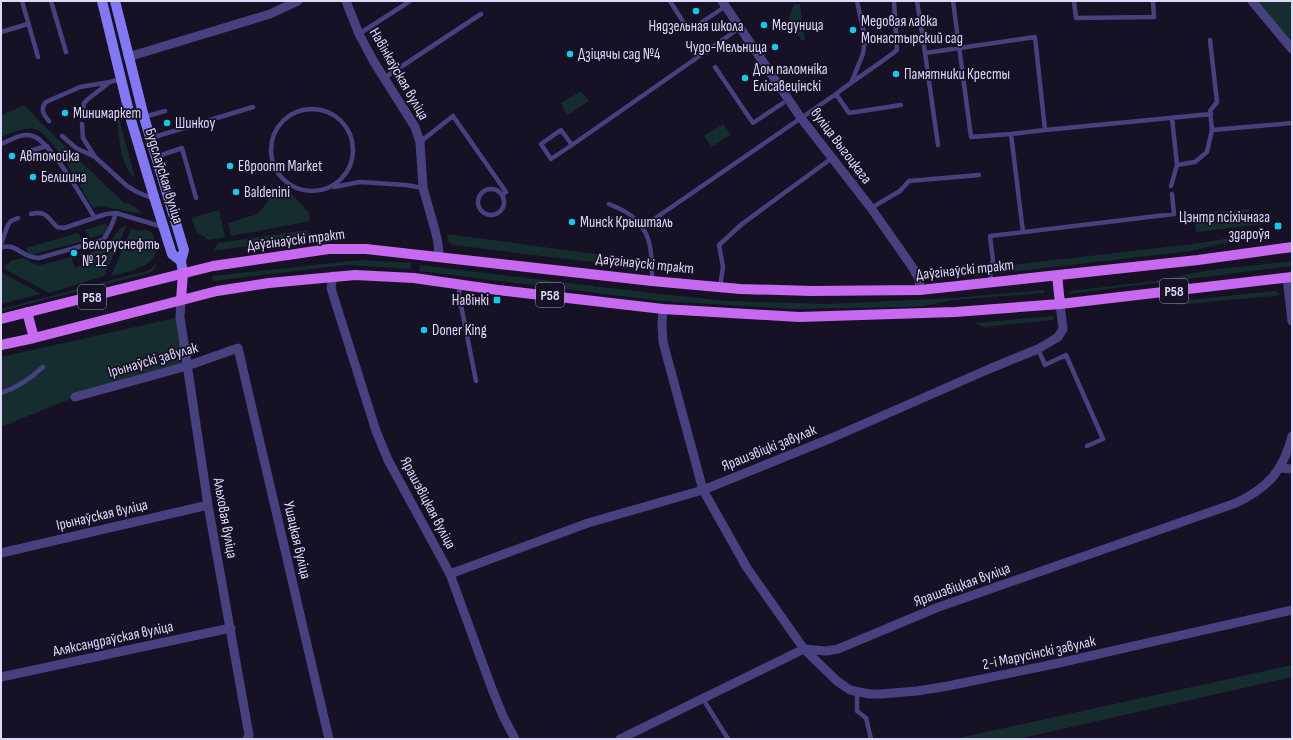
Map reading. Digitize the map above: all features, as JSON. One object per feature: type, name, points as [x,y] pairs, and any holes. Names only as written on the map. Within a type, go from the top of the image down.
[{"type":"main road","name":"Будслаўская вуліца","points":[[102,1],[131,120],[163,227],[172,254],[182,261]]},
{"type":"main road","name":"Будслаўская вуліца","points":[[115,1],[144,117],[184,250],[182,261],[183,274]]},
{"type":"main road","name":"Даўгінаўскі тракт","points":[[1,319],[123,290],[213,266],[329,249],[366,248],[652,281],[720,287],[812,292],[920,290],[1191,260],[1292,247]]},
{"type":"main road","points":[[181,300],[183,274]]},
{"type":"main road","name":"Р58","points":[[1,345],[218,291],[269,283],[333,276],[355,275],[414,278],[498,290],[663,309],[799,317],[955,312],[1060,304],[1290,277]]},
{"type":"main road","points":[[1057,275],[1060,304]]},
{"type":"main road","points":[[27,312],[34,338]]},
{"type":"street","points":[[128,57],[270,14],[298,1]]},
{"type":"street","name":"Навінкаўская вуліца","points":[[346,1],[359,34],[374,62],[415,127],[420,142],[423,188],[435,230],[439,256]]},
{"type":"street","points":[[1252,1],[1292,49]]},
{"type":"street","name":"вуліца Выгоцкага","points":[[724,4],[741,27],[801,118],[871,208],[913,268],[919,279],[920,290]]},
{"type":"street","name":"Ярашэвіцкая вуліца","points":[[333,276],[331,288],[376,431],[388,460],[450,574],[492,689],[503,716],[516,739]]},
{"type":"street","points":[[1290,277],[1292,321]]},
{"type":"street","name":"Альховая вуліца","points":[[181,300],[180,317],[208,505],[231,628],[249,735],[248,739]]},
{"type":"street","name":"Ярашэвіцкі завулак","points":[[450,574],[588,523],[703,490],[834,437],[989,368],[1038,349],[1058,337],[1063,329],[1060,304]]},
{"type":"street","name":"2-і Марусінскі завулак","points":[[663,309],[663,342],[703,490],[747,568],[804,649],[837,682],[844,686],[857,692],[869,694],[897,693],[948,686],[1059,664],[1292,610]]},
{"type":"street","name":"Ірынаўскі завулак","points":[[75,397],[187,366],[238,348]]},
{"type":"street","name":"Ушацкая вуліца","points":[[238,348],[329,739]]},
{"type":"street","name":"Ярашэвіцкая вуліца","points":[[804,649],[826,651],[838,649],[936,608],[1236,503],[1260,490],[1270,482],[1279,468],[1292,436]]},
{"type":"street","points":[[1279,468],[1292,469]]},
{"type":"street","name":"Ірынаўская вуліца","points":[[1,553],[208,505]]},
{"type":"street","name":"Аляксандраўская вуліца","points":[[1,677],[231,628]]},
{"type":"street","points":[[620,739],[804,649]]},
{"type":"lane","points":[[22,1],[38,57]]},
{"type":"lane","points":[[52,1],[66,52]]},
{"type":"lane","points":[[359,34],[410,1]]},
{"type":"lane","points":[[670,1],[687,28],[693,28],[724,4]]},
{"type":"lane","points":[[851,82],[863,54],[865,38],[857,1]]},
{"type":"lane","points":[[644,226],[836,94],[851,82],[874,68],[897,50],[894,1]]},
{"type":"lane","points":[[917,1],[938,145]]},
{"type":"lane","points":[[953,1],[971,137],[1211,114]]},
{"type":"lane","points":[[1074,1],[1076,18],[1154,17],[1153,1]]},
{"type":"lane","points":[[384,78],[481,14]]},
{"type":"lane","points":[[1,32],[28,24]]},
{"type":"lane","points":[[572,145],[561,130],[541,144],[551,159],[572,145],[741,27]]},
{"type":"lane","points":[[924,53],[1035,37],[1045,130]]},
{"type":"lane","points":[[1177,165],[1195,162],[1207,152],[1212,130],[1210,111],[1217,102],[1210,40]]},
{"type":"lane","points":[[715,67],[753,123],[783,103]]},
{"type":"lane","points":[[49,121],[42,110],[46,102],[80,87],[121,79]]},
{"type":"lane","points":[[82,115],[84,103],[110,82]]},
{"type":"lane","points":[[836,94],[849,113],[901,105]]},
{"type":"lane","points":[[151,138],[253,107]]},
{"type":"lane","points":[[330,188],[339,182],[349,171],[353,158],[353,143],[348,129],[338,118],[324,110],[310,109],[299,111],[286,118],[276,129],[271,143],[271,157],[276,170],[284,181],[296,189],[310,192],[321,191],[360,182],[406,185],[423,188]]},
{"type":"lane","points":[[144,117],[165,111]]},
{"type":"lane","points":[[420,142],[453,116],[506,192],[502,195]]},
{"type":"lane","points":[[1171,186],[1177,165],[1172,118]]},
{"type":"lane","points":[[1212,130],[1292,123]]},
{"type":"lane","points":[[82,124],[83,138],[95,157],[126,186],[155,200]]},
{"type":"lane","points":[[1011,134],[1023,232]]},
{"type":"lane","points":[[1,144],[21,135],[33,136],[47,146],[95,218]]},
{"type":"lane","points":[[62,136],[76,148],[95,157]]},
{"type":"lane","points":[[23,153],[47,146]]},
{"type":"lane","points":[[156,157],[182,148],[196,198]]},
{"type":"lane","points":[[720,287],[723,267],[719,245],[742,224],[832,158]]},
{"type":"lane","points":[[871,208],[900,190],[909,181],[979,175]]},
{"type":"lane","points":[[487,190],[496,190],[502,195],[504,203],[503,207],[498,213],[486,213],[480,208],[479,199],[483,192],[487,190]]},
{"type":"lane","points":[[991,283],[990,270],[993,261],[990,236],[1174,214],[1172,194]]},
{"type":"lane","points":[[609,204],[629,214],[644,226],[653,259],[652,281]]},
{"type":"lane","points":[[1,248],[11,246],[30,257],[39,258],[103,240],[112,226],[116,212]]},
{"type":"lane","points":[[31,214],[44,214],[57,227],[64,228],[116,212],[163,227]]},
{"type":"lane","points":[[1,244],[8,225],[11,221],[18,218]]},
{"type":"lane","points":[[460,284],[459,295],[476,381]]},
{"type":"lane","points":[[1038,349],[1045,365],[1066,355],[1103,439],[1087,446]]},
{"type":"lane","points":[[1,393],[22,384],[33,377],[43,367]]},
{"type":"lane","points":[[857,692],[857,711],[866,718],[871,739]]},
{"type":"lane","points":[[703,699],[728,739]]},
{"type":"green space","points":[[1253,1],[1292,1],[1292,46]]},
{"type":"green space","points":[[794,4],[800,4],[805,40],[801,40],[789,18]]},
{"type":"green space","points":[[581,91],[589,101],[567,115],[561,103]]},
{"type":"green space","points":[[25,105],[37,119],[125,204],[129,203],[140,211],[141,214],[100,206],[93,208],[75,176],[58,151],[49,140],[34,129],[26,129],[1,137],[1,115]]},
{"type":"green space","points":[[118,115],[135,178],[130,174],[124,160],[117,120]]},
{"type":"green space","points":[[723,124],[731,135],[711,147],[704,136]]},
{"type":"green space","points":[[291,193],[309,213],[310,221],[231,236],[228,223],[258,214],[272,195]]},
{"type":"green space","points":[[1249,209],[1250,216],[1265,214],[1266,221],[1264,224],[1196,232],[1194,214]]},
{"type":"green space","points":[[219,210],[225,237],[209,240],[197,232],[191,218]]},
{"type":"green space","points":[[105,224],[108,227],[105,234],[90,238],[85,230]]},
{"type":"green space","points":[[127,225],[104,276],[49,293],[5,269],[4,267],[12,260],[23,258],[34,264],[40,265],[71,257],[75,268],[88,264],[86,254],[105,248],[106,253],[112,251],[110,244],[113,238],[119,230]]},
{"type":"green space","points":[[131,229],[143,231],[145,229],[152,233],[156,246],[155,255],[146,265],[132,271],[111,276]]},
{"type":"green space","points":[[308,230],[308,234],[299,239],[213,251],[218,243]]},
{"type":"green space","points":[[78,233],[84,241],[31,255],[26,248]]},
{"type":"green space","points":[[447,234],[647,261],[645,266],[641,268],[453,245],[448,241]]},
{"type":"green space","points":[[1249,235],[1250,237],[1191,251],[1001,273],[997,271],[995,267],[1193,244]]},
{"type":"green space","points":[[361,260],[411,263],[411,269],[346,265],[213,281],[212,276]]},
{"type":"green space","points":[[1292,261],[1292,266],[1067,294],[1071,291],[1153,281],[1210,270]]},
{"type":"green space","points":[[158,262],[154,270],[150,273],[1,311],[1,309],[147,271]]},
{"type":"green space","points":[[420,265],[728,301],[829,304],[954,298],[1044,290],[1044,293],[953,300],[923,306],[793,309],[662,301],[419,271]]},
{"type":"green space","points":[[984,267],[981,275],[929,279],[923,277],[921,272]]},
{"type":"green space","points":[[1,272],[41,294],[1,304]]},
{"type":"green space","points":[[1275,291],[1282,295],[1177,305],[1179,301]]},
{"type":"green space","points":[[1053,316],[1053,320],[983,327],[975,323]]},
{"type":"green space","points":[[180,317],[187,366],[75,397],[1,427],[1,357]]},
{"type":"green space","points":[[1292,665],[1292,677],[1018,739],[954,739]]},
{"type":"place","name":"Нядзельная школа","points":[[696,11]]},
{"type":"place","name":"Медуница","points":[[764,25]]},
{"type":"place","name":"Медовая лавка Монастырский сад","points":[[853,30]]},
{"type":"place","name":"Чудо-Мельница","points":[[775,47]]},
{"type":"place","name":"Дзіцячы сад №4","points":[[570,54]]},
{"type":"place","name":"Памятники Кресты","points":[[896,74]]},
{"type":"place","name":"Дом паломніка Елісавецінскі","points":[[745,78]]},
{"type":"place","name":"Минимаркет","points":[[65,113]]},
{"type":"place","name":"Шинкоу","points":[[167,123]]},
{"type":"place","name":"Автомойка","points":[[12,156]]},
{"type":"place","name":"Евроопт Market","points":[[230,166]]},
{"type":"place","name":"Белшина","points":[[33,177]]},
{"type":"place","name":"Baldenini","points":[[236,192]]},
{"type":"place","name":"Минск Крышталь","points":[[572,222]]},
{"type":"place","name":"Цэнтр псіхічнага здароўя","points":[[1278,226]]},
{"type":"place","name":"Белоруснефть № 12","points":[[74,253]]},
{"type":"place","name":"Навінкі","points":[[497,300]]},
{"type":"place","name":"Doner King","points":[[424,330]]}]
